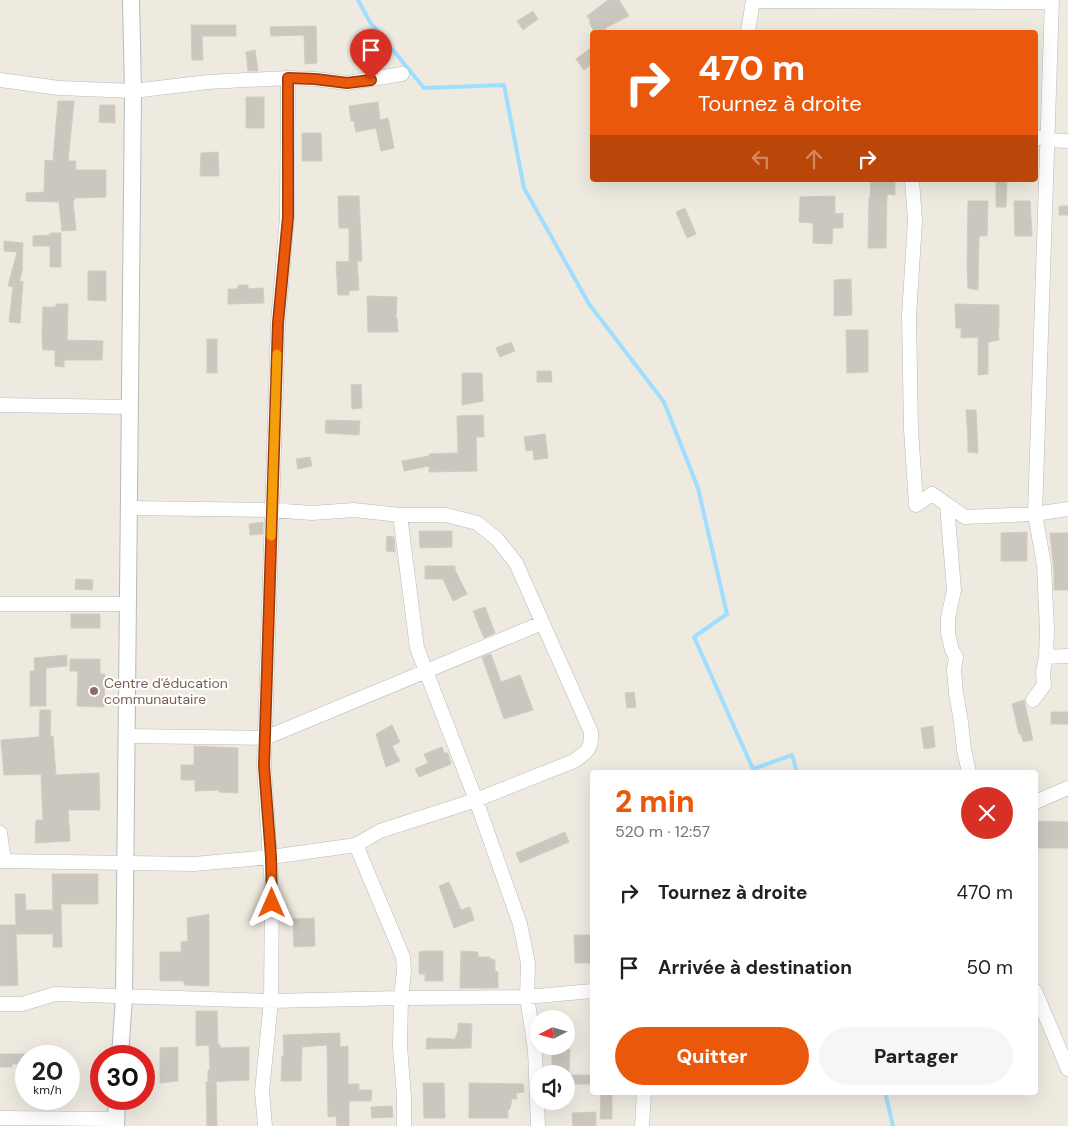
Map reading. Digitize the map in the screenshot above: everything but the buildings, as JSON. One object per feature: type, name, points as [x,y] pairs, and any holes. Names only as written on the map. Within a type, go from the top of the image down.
[{"type":"street","points":[[121,1045],[124,997],[126,862],[132,91],[131,0]]},
{"type":"street","points":[[748,30],[753,0],[1052,1],[1041,138],[1035,514],[1044,565],[1047,630],[1046,657],[1043,672],[1044,685],[1033,700]]},
{"type":"street","points":[[0,80],[59,88],[132,91],[208,82],[288,78],[347,83],[402,74]]},
{"type":"street","points":[[265,1126],[262,1091],[272,1001],[271,857],[264,766],[278,323],[288,217],[288,78]]},
{"type":"street","points":[[1041,138],[1068,141]]},
{"type":"street","points":[[912,182],[915,221],[910,316],[911,429],[916,505],[932,494],[965,517],[1035,514],[1068,509]]},
{"type":"street","points":[[0,405],[130,407]]},
{"type":"street","points":[[947,505],[954,590],[948,618],[948,633],[952,650],[956,657],[954,670],[956,693],[969,770]]},
{"type":"street","points":[[0,833],[2,861],[194,864],[271,857],[356,844],[380,830],[476,800],[574,761],[587,752],[592,742],[591,732],[516,563],[497,539],[477,523],[446,515],[400,515],[354,510],[312,513],[271,510],[129,508]]},
{"type":"street","points":[[400,515],[413,605],[414,633],[425,671],[476,800],[520,924],[528,963],[527,997],[535,1050],[538,1126]]},
{"type":"street","points":[[0,604],[128,604]]},
{"type":"street","points":[[126,736],[265,738],[542,623]]},
{"type":"street","points":[[1046,657],[1068,656]]},
{"type":"street","points":[[1038,801],[1068,788]]},
{"type":"street","points":[[356,844],[403,957],[400,1046],[404,1126]]},
{"type":"street","points":[[0,1004],[22,1004],[55,994],[272,1001],[527,997],[590,990]]},
{"type":"street","points":[[1038,998],[1068,1069]]},
{"type":"street","points":[[642,1126],[644,1095]]},
{"type":"street","points":[[0,1118],[116,1122]]},
{"type":"waterway","points":[[358,0],[370,22],[424,88],[504,85],[524,188],[589,304],[664,402],[698,488],[727,614],[694,637],[753,769],[792,755],[796,770]]},
{"type":"waterway","points":[[886,1095],[893,1126]]},
{"type":"slow traffic","points":[[271,536],[277,354]]},
{"type":"place","name":"Centre d'éducation communautaire","points":[[94,691]]},
{"type":"route","points":[[272,903],[271,857],[264,766],[278,323],[288,217],[288,78],[347,83],[371,80]]}]
